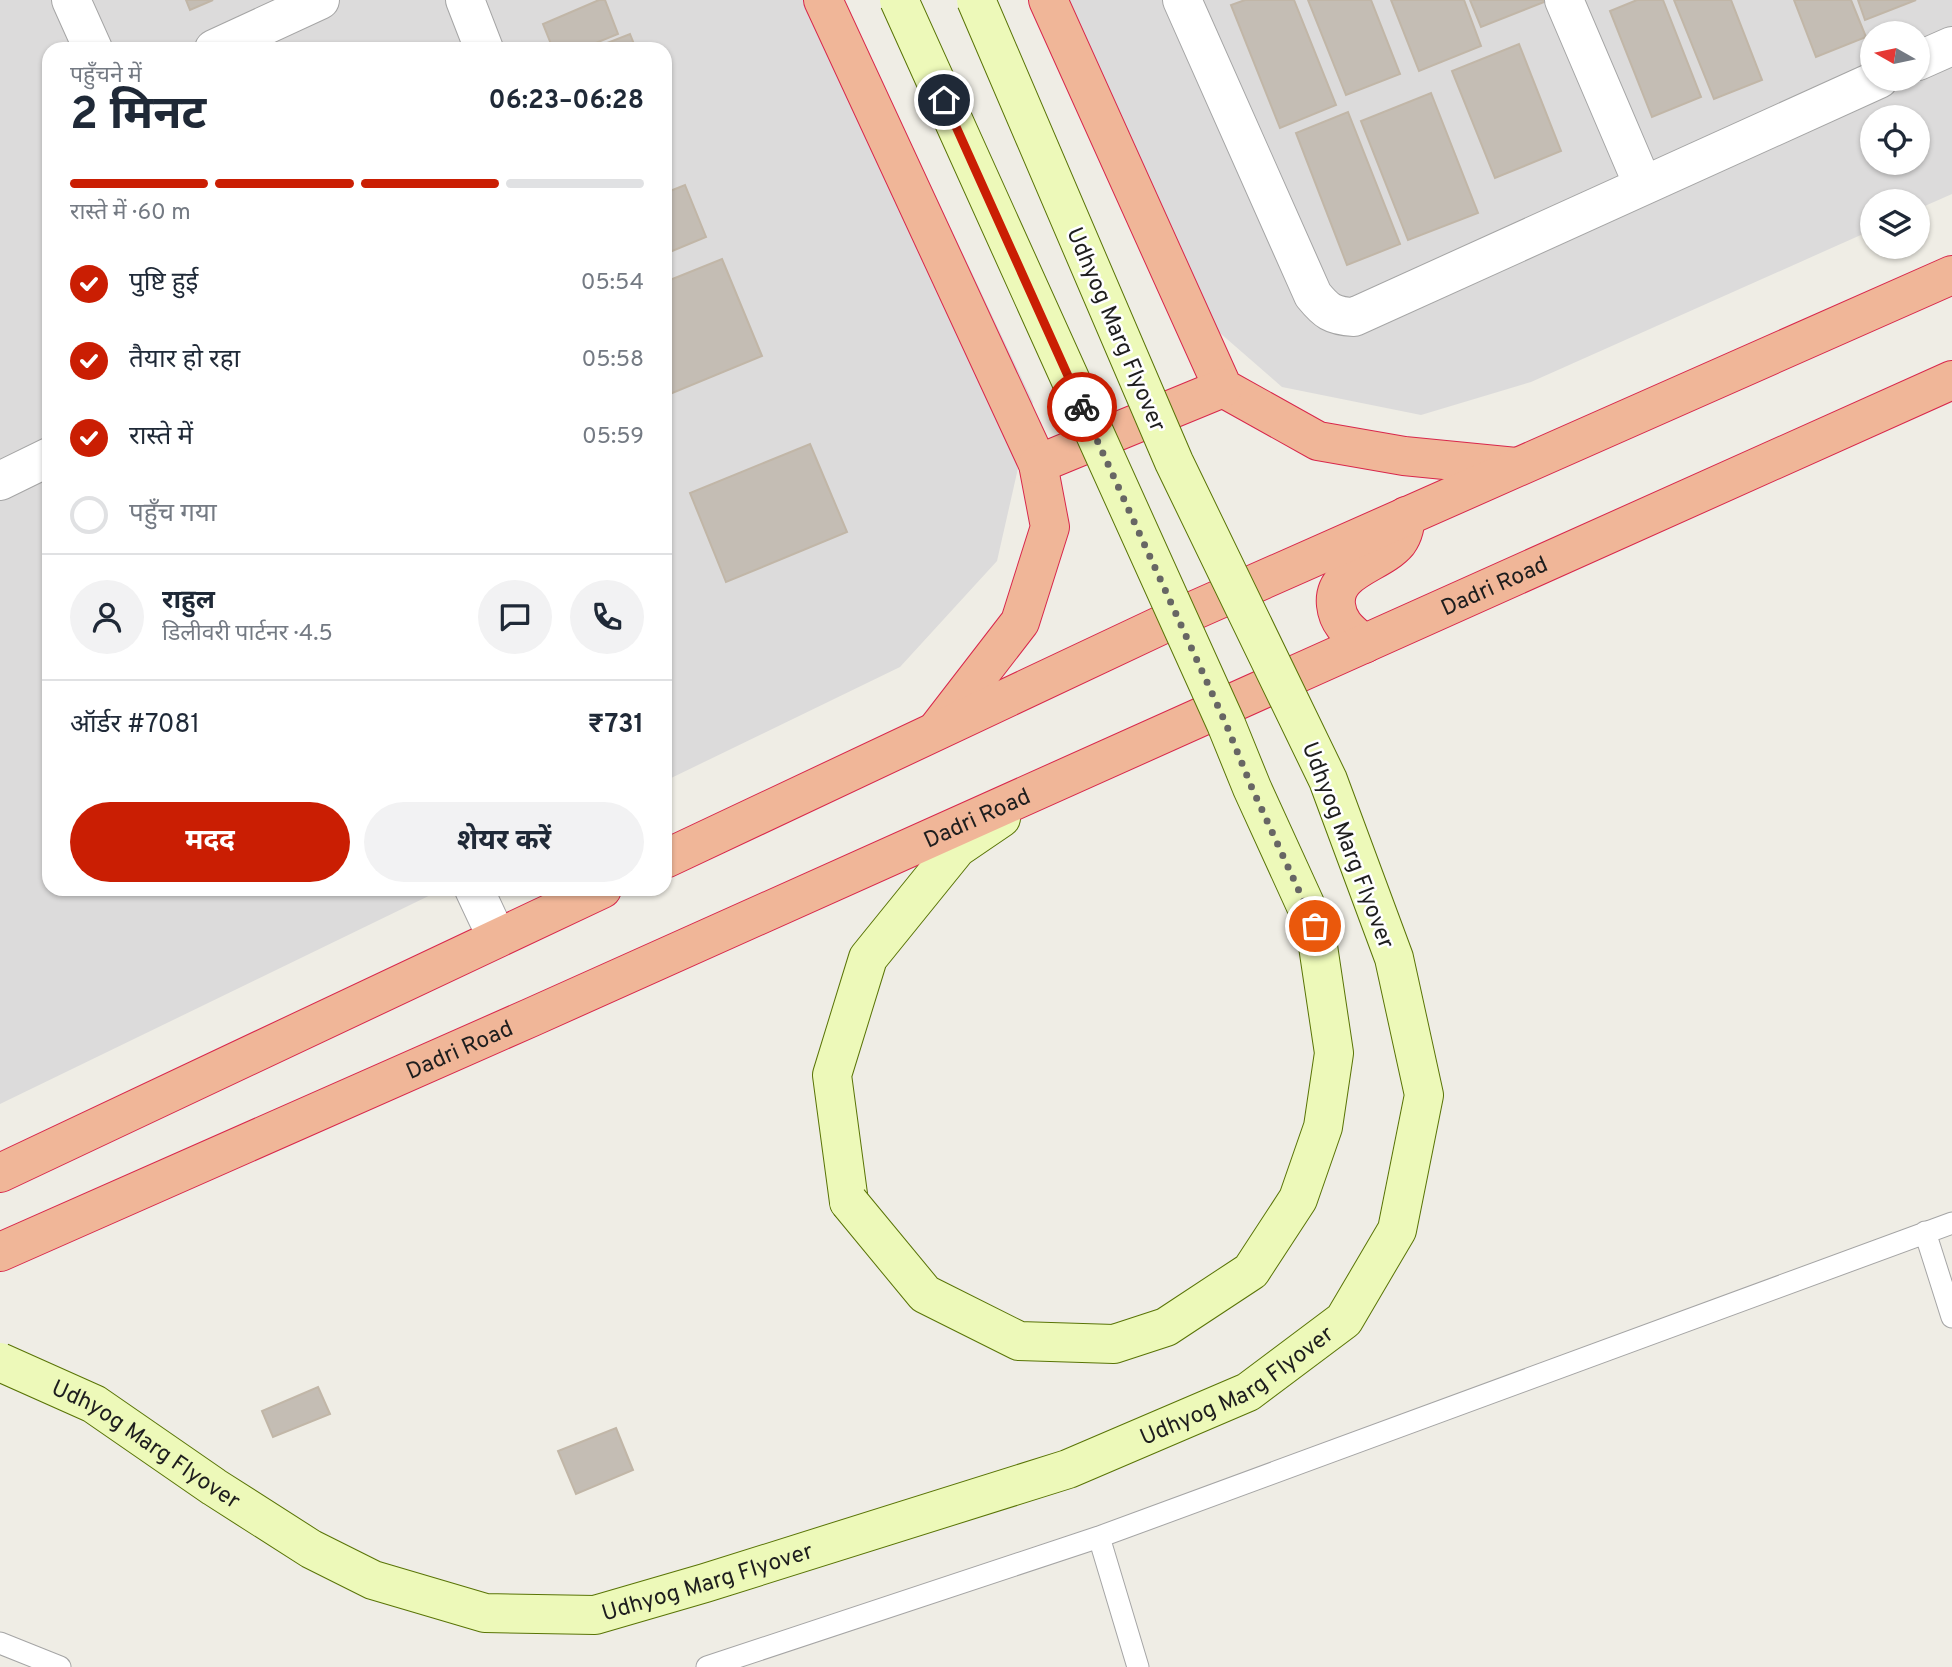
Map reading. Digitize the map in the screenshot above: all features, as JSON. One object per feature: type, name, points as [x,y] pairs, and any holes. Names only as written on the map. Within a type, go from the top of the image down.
[{"type":"highway","points":[[822,0],[1038,464],[1050,527],[1020,622],[936,732]]},
{"type":"highway","points":[[1048,0],[1223,388],[1318,441],[1404,456],[1518,467]]},
{"type":"highway","points":[[672,856],[1181,616],[1952,275]]},
{"type":"highway","name":"Dadri Road","points":[[0,1252],[532,1017],[1952,380]]},
{"type":"highway","points":[[1038,464],[1223,388]]},
{"type":"highway","points":[[1364,644],[1345,628],[1339,618],[1336,591],[1343,580],[1394,546],[1405,528],[1406,516]]},
{"type":"highway","points":[[0,1172],[587,896]]},
{"type":"main road","points":[[899,0],[1315,926],[1334,1054],[1323,1127],[1298,1199],[1251,1271],[1166,1328],[1114,1344],[1019,1340],[925,1294],[849,1202],[832,1075],[869,958],[957,848],[1051,783]]},
{"type":"main road","name":"Udhyog Marg Flyover","points":[[0,1362],[94,1404],[214,1487],[311,1549],[373,1580],[485,1613],[595,1615],[1068,1469],[1248,1392],[1344,1320],[1397,1230],[1424,1095],[1394,958],[1328,780],[1174,462],[976,0]]},
{"type":"street","points":[[71,0],[90,42]]},
{"type":"street","points":[[465,0],[481,42]]},
{"type":"street","points":[[1182,0],[1313,295],[1324,309],[1339,316],[1354,317],[1860,88]]},
{"type":"street","points":[[1564,0],[1643,185]]},
{"type":"street","points":[[228,42],[306,3]]},
{"type":"street","points":[[1930,56],[1952,46]]},
{"type":"street","points":[[0,481],[42,460]]},
{"type":"street","points":[[477,896],[497,938]]},
{"type":"lane","points":[[707,1667],[1099,1537],[1952,1223]]},
{"type":"lane","points":[[1925,1232],[1952,1317]]},
{"type":"lane","points":[[1099,1537],[1138,1667]]},
{"type":"lane","points":[[0,1643],[60,1667]]},
{"type":"shaded area","points":[[0,0],[843,0],[1033,402],[997,561],[900,667],[672,778],[672,42],[42,42],[42,896],[429,896],[0,1104]]},
{"type":"shaded area","points":[[1067,0],[1952,0],[1952,194],[1930,204],[1930,189],[1860,189],[1860,235],[1531,382],[1421,415],[1282,387],[1212,326]]},
{"type":"building","points":[[186,0],[213,0],[190,10]]},
{"type":"building","points":[[599,0],[605,0],[618,34],[598,42],[550,42],[543,24]]},
{"type":"building","points":[[1245,0],[1294,0],[1336,105],[1280,128],[1231,5]]},
{"type":"building","points":[[1308,0],[1371,0],[1400,74],[1346,95]]},
{"type":"building","points":[[1391,0],[1464,0],[1481,46],[1419,71]]},
{"type":"building","points":[[1470,0],[1549,0],[1481,27]]},
{"type":"building","points":[[1637,0],[1663,0],[1701,97],[1652,117],[1610,11]]},
{"type":"building","points":[[1674,0],[1731,0],[1762,80],[1714,99]]},
{"type":"building","points":[[1794,0],[1851,0],[1860,22],[1860,39],[1816,57]]},
{"type":"building","points":[[1858,0],[1916,0],[1865,20]]},
{"type":"building","points":[[630,34],[633,42],[610,42]]},
{"type":"building","points":[[1519,44],[1561,151],[1495,178],[1452,71]]},
{"type":"building","points":[[1431,93],[1478,213],[1408,240],[1361,121]]},
{"type":"building","points":[[1348,112],[1400,244],[1347,265],[1296,133]]},
{"type":"building","points":[[685,185],[706,237],[672,251],[672,190]]},
{"type":"building","points":[[722,259],[762,356],[672,393],[672,279]]},
{"type":"building","points":[[810,444],[847,532],[726,582],[690,493]]},
{"type":"building","points":[[318,1387],[330,1414],[273,1437],[262,1411]]},
{"type":"building","points":[[616,1428],[633,1470],[576,1494],[558,1451]]},
{"type":"way so far","points":[[1082,407],[1315,926]]},
{"type":"route","points":[[944,100],[1082,407]]}]
